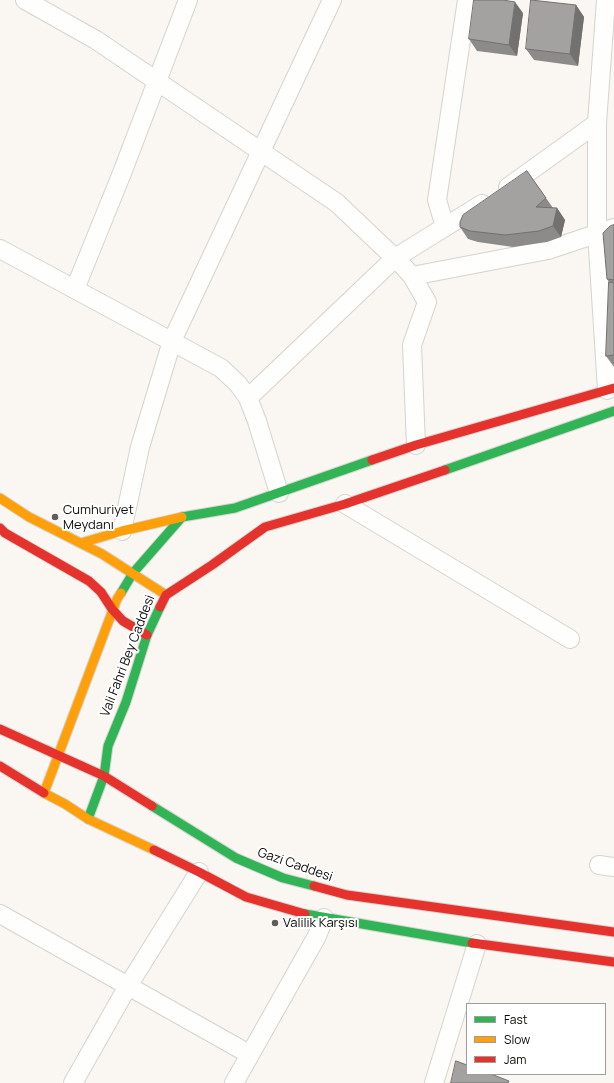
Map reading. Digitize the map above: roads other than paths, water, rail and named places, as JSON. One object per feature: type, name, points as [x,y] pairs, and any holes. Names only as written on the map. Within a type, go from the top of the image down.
[{"type":"main road","points":[[81,543],[122,531],[182,517],[235,508],[416,445],[610,389]]},
{"type":"main road","points":[[166,595],[212,565],[265,527],[345,504],[614,411]]},
{"type":"main road","name":"Vali Fahri Bey Caddesi","points":[[0,498],[16,510],[81,543],[133,573],[166,595],[148,635],[126,702],[108,746],[104,776],[88,818]]},
{"type":"main road","points":[[44,793],[117,599],[133,573],[182,517]]},
{"type":"main road","points":[[0,528],[5,533],[89,581],[101,592],[112,610],[123,622],[148,635]]},
{"type":"main road","name":"Gazi Caddesi","points":[[0,729],[104,776],[236,858],[283,878],[346,896],[614,932]]},
{"type":"main road","points":[[0,766],[88,818],[199,872],[246,897],[307,915],[477,944],[614,962]]},
{"type":"street","points":[[25,0],[49,5],[96,40],[337,203],[412,276],[427,302],[412,345],[416,445]]},
{"type":"street","points":[[75,289],[122,173],[188,0]]},
{"type":"street","points":[[122,531],[140,447],[172,341],[332,0]]},
{"type":"street","points":[[445,228],[437,200],[467,0]]},
{"type":"street","points":[[606,0],[597,123],[597,233],[610,389]]},
{"type":"street","points":[[248,398],[395,258],[445,228],[523,177],[597,123]]},
{"type":"street","points":[[412,276],[548,250],[614,228]]},
{"type":"street","points":[[0,250],[221,368],[238,384],[248,398],[257,421],[279,493]]},
{"type":"street","points":[[345,504],[570,639]]},
{"type":"street","points":[[73,1083],[128,986],[199,872]]},
{"type":"street","points":[[0,914],[249,1054]]},
{"type":"street","points":[[234,1083],[317,936],[324,918]]},
{"type":"street","points":[[434,1083],[477,944]]},
{"type":"place","name":"Cumhuriyet Meydanı","points":[[55,517]]},
{"type":"place","name":"Valilik Karşısı","points":[[275,923]]}]
